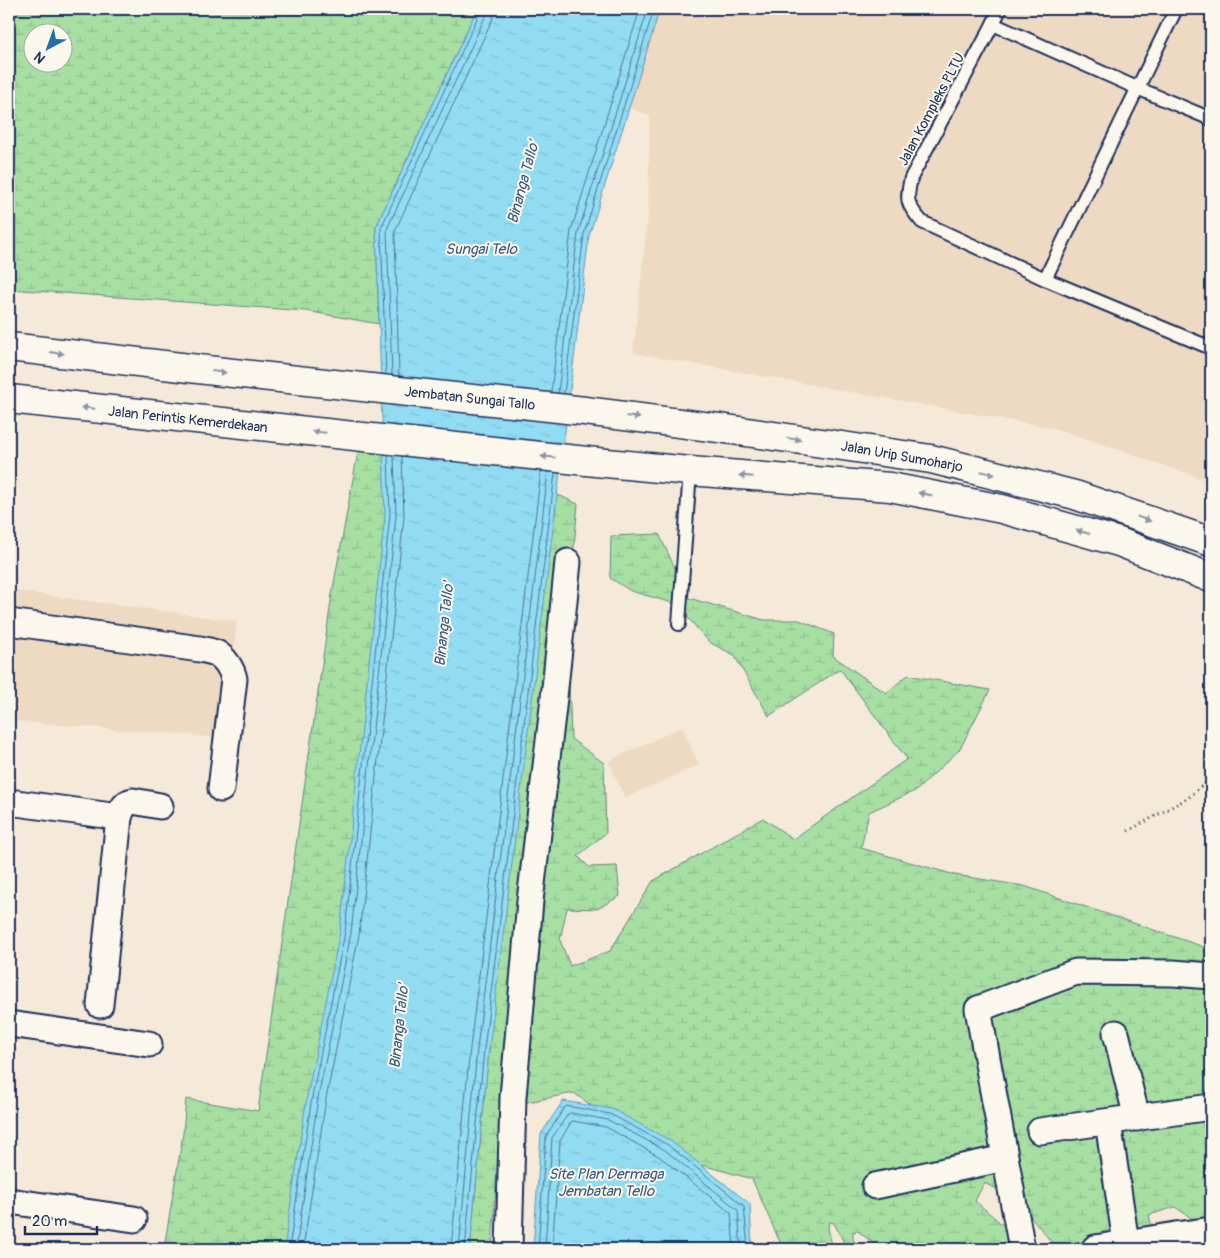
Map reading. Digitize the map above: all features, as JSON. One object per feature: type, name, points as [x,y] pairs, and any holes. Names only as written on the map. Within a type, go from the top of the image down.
[{"type":"highway","name":"Jembatan Sungai Tallo","points":[[9,347],[585,411]]},
{"type":"highway","name":"Jalan Perintis Kemerdekaan","points":[[9,399],[690,471]]},
{"type":"highway","name":"Jalan Urip Sumoharjo","points":[[585,411],[719,428],[931,459],[1075,495],[1211,542]]},
{"type":"highway","points":[[690,471],[890,488],[1002,509],[1119,542],[1211,578]]},
{"type":"street","points":[[509,1249],[513,1097],[521,999],[530,901],[568,562]]},
{"type":"street","points":[[9,622],[200,649],[217,654],[228,664],[233,672],[234,679],[221,789]]},
{"type":"street","points":[[100,1005],[119,817],[122,808],[129,801],[160,806]]},
{"type":"street","points":[[9,802],[119,817]]},
{"type":"street","points":[[1022,1249],[978,1009],[1076,972],[1174,973],[1211,976]]},
{"type":"street","points":[[9,1024],[149,1044]]},
{"type":"street","points":[[1116,1032],[1137,1118]]},
{"type":"street","points":[[1040,1131],[1211,1107]]},
{"type":"street","points":[[1108,1122],[1126,1243]]},
{"type":"street","points":[[875,1186],[1005,1158]]},
{"type":"street","points":[[9,1200],[134,1219]]},
{"type":"street","points":[[1095,1248],[1126,1243],[1176,1242],[1211,1230]]},
{"type":"lane","name":"Jalan Kompleks PLTU","points":[[1000,9],[911,178],[907,197],[913,212],[922,222],[1045,279],[1211,348]]},
{"type":"lane","points":[[1045,279],[1176,9]]},
{"type":"lane","points":[[993,24],[1211,119]]},
{"type":"lane","points":[[680,624],[690,471]]},
{"type":"path","points":[[1128,831],[1188,798],[1211,778]]},
{"type":"shaded area","points":[[612,9],[1211,9],[1211,482],[1058,429],[633,353],[648,213],[650,116],[578,88]]},
{"type":"shaded area","points":[[9,590],[237,621],[226,738],[9,721]]},
{"type":"shaded area","points":[[682,727],[699,765],[625,798],[608,761]]},
{"type":"green space","points":[[9,9],[477,9],[376,227],[379,324],[306,311],[9,289]]},
{"type":"green space","points":[[359,446],[403,458],[301,1249],[162,1249],[165,1242],[183,1134],[186,1099],[258,1111],[332,594]]},
{"type":"green space","points":[[523,479],[578,504],[567,620],[571,739],[604,763],[606,833],[578,856],[589,867],[617,866],[620,896],[597,909],[567,908],[560,940],[570,966],[610,951],[653,881],[763,818],[793,839],[907,759],[840,669],[769,716],[734,655],[709,642],[676,604],[631,591],[610,578],[611,536],[659,534],[689,598],[764,620],[799,620],[834,634],[833,656],[886,693],[908,675],[990,690],[960,749],[917,790],[869,812],[861,848],[955,875],[1024,886],[1207,948],[1211,961],[1211,1231],[1175,1207],[1149,1215],[1157,1249],[1057,1249],[1016,1198],[984,1183],[975,1201],[1031,1249],[880,1249],[858,1231],[853,1232],[853,1239],[858,1249],[847,1249],[834,1223],[829,1222],[828,1228],[833,1249],[783,1249],[752,1179],[655,1152],[574,1093],[501,1107],[492,1249],[470,1249],[489,1050]]},
{"type":"water","name":"Sungai Telo","points":[[477,9],[660,9],[589,236],[489,1050],[470,1249],[284,1249],[307,1096],[340,932],[385,515],[376,227]]},
{"type":"water","name":"Site Plan Dermaga Jembatan Tello","points":[[563,1101],[612,1109],[671,1141],[750,1204],[752,1249],[533,1249],[541,1134]]},
{"type":"water label","name":"Binanga Tallo'","points":[[523,182]]},
{"type":"water label","name":"Binanga Tallo'","points":[[444,624]]},
{"type":"water label","name":"Binanga Tallo'","points":[[399,1026]]}]
